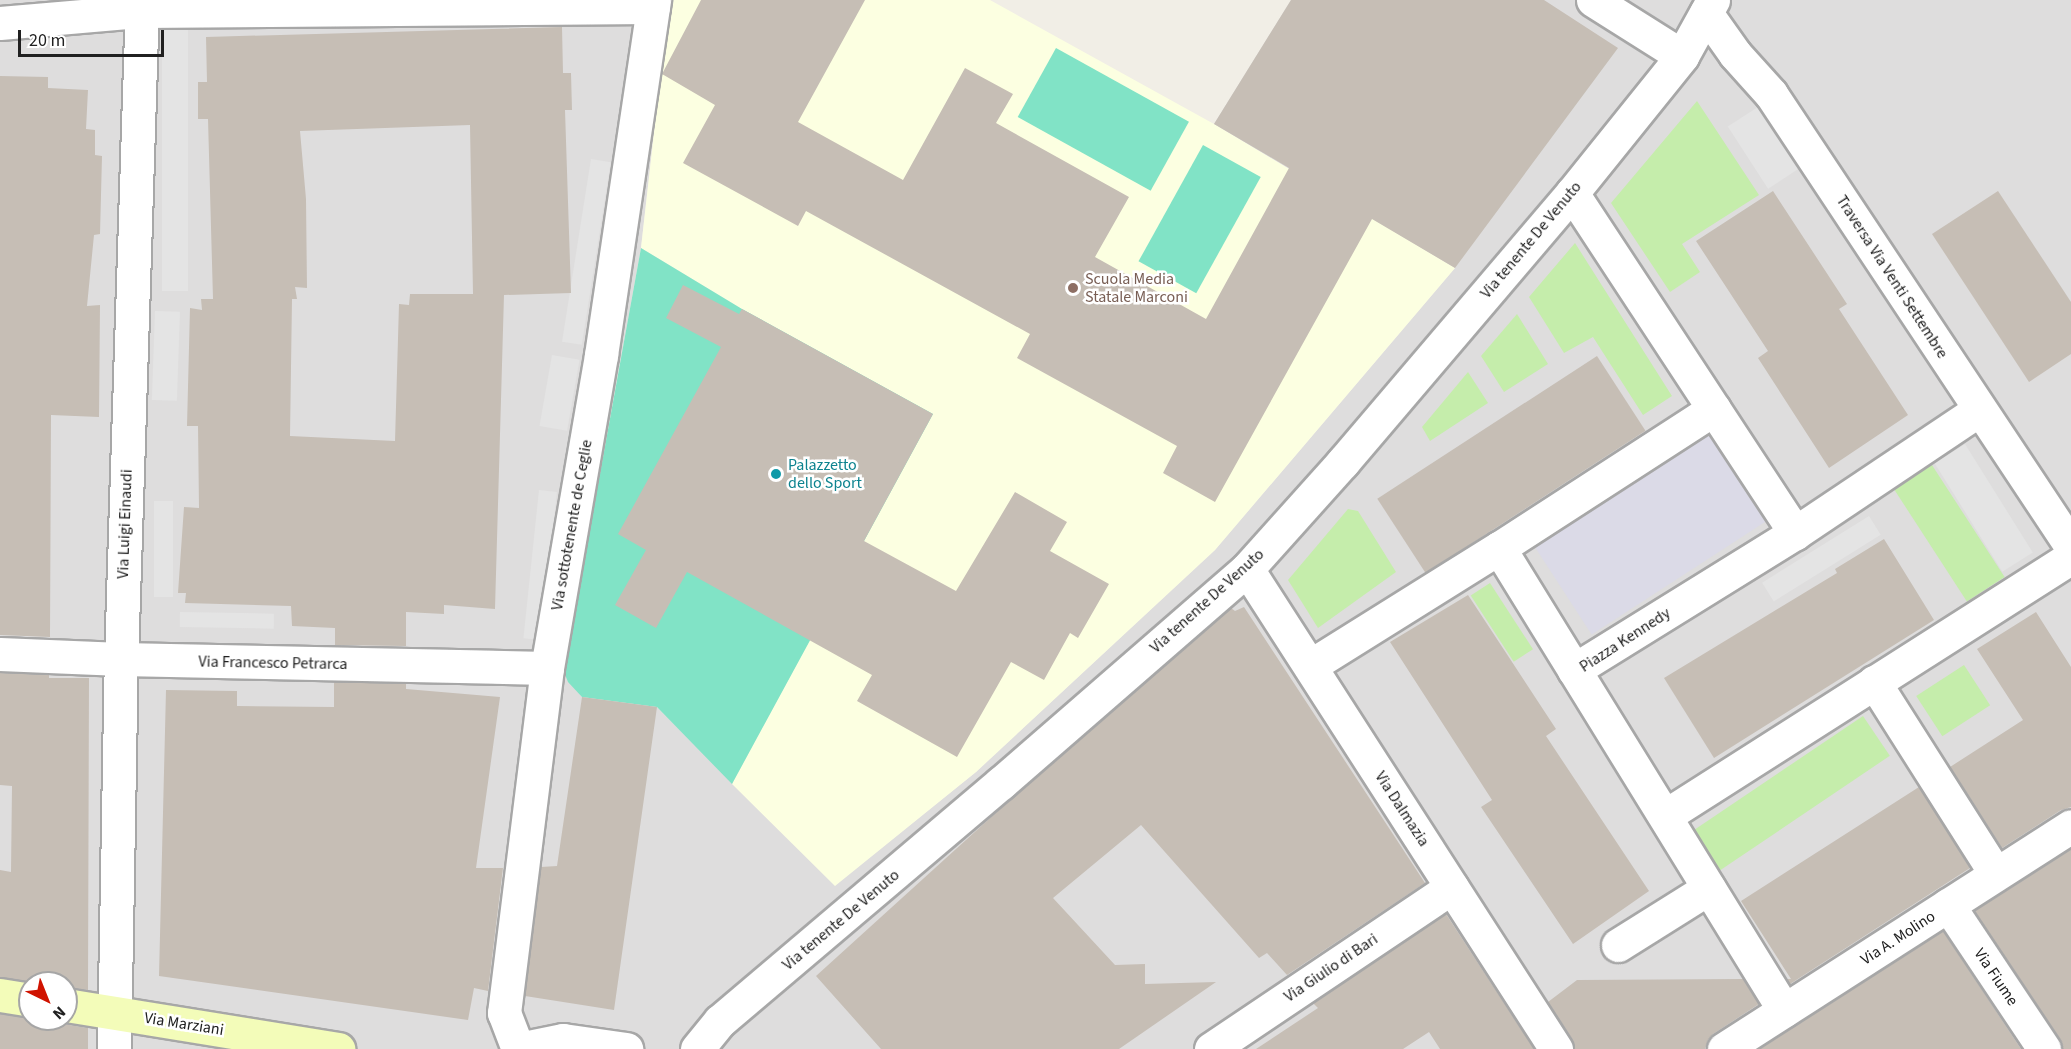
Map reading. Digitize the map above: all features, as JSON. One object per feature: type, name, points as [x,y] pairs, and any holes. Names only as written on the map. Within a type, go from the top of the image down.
[{"type":"street","points":[[1593,0],[1682,56]]},
{"type":"street","points":[[9,14],[142,5],[653,3]]},
{"type":"street","name":"Via sottotenente de Ceglie","points":[[518,1049],[504,1013],[547,668],[601,355],[653,3]]},
{"type":"street","name":"Via Luigi Einaudi","points":[[114,1049],[121,659],[142,5]]},
{"type":"street","name":"Via tenente De Venuto","points":[[697,1049],[720,1021],[992,791],[1247,569],[1343,462],[1572,193],[1682,56],[1709,6]]},
{"type":"street","name":"Traversa Via Venti Settembre","points":[[1709,6],[1735,54],[1771,94],[2071,546]]},
{"type":"street","points":[[1572,193],[1795,533]]},
{"type":"street","points":[[1310,666],[1499,548],[1714,409]]},
{"type":"street","name":"Piazza Kennedy","points":[[1784,1010],[1575,670],[1795,533],[1979,410]]},
{"type":"street","points":[[1499,548],[1575,670]]},
{"type":"street","points":[[1665,816],[2071,557]]},
{"type":"street","name":"Via Dalmazia","points":[[1247,569],[1557,1049]]},
{"type":"street","name":"Via Francesco Petrarca","points":[[0,654],[121,659],[547,668]]},
{"type":"street","points":[[1874,682],[1996,874]]},
{"type":"street","name":"Via A. Molino","points":[[1724,1049],[2071,826]]},
{"type":"street","name":"Via Giulio di Bari","points":[[1211,1049],[1452,887]]},
{"type":"street","points":[[1618,945],[1709,888]]},
{"type":"street","name":"Via Fiume","points":[[1948,905],[2044,1049]]},
{"type":"street","points":[[0,995],[18,998]]},
{"type":"street","name":"Via Marziani","points":[[78,1007],[338,1049]]},
{"type":"street","points":[[518,1049],[563,1040],[626,1049]]},
{"type":"shaded area","points":[[0,0],[669,0],[641,248],[564,672],[582,697],[657,707],[835,885],[976,772],[1215,550],[1455,268],[1214,124],[1291,0],[2071,0],[2071,1049],[0,1049]]},
{"type":"shaded area","name":"Scuola Media Statale Marconi","points":[[669,0],[990,0],[1214,124],[1455,268],[1215,550],[976,772],[835,886],[732,784],[932,414],[742,309],[641,248]]},
{"type":"shaded area","points":[[162,21],[188,21],[188,291],[162,291]]},
{"type":"shaded area","points":[[1758,107],[1798,169],[1768,189],[1728,127]]},
{"type":"shaded area","points":[[591,159],[611,162],[582,345],[562,342]]},
{"type":"shaded area","points":[[155,311],[180,312],[177,401],[152,400]]},
{"type":"shaded area","points":[[552,355],[580,360],[567,431],[539,426]]},
{"type":"shaded area","points":[[1707,432],[1765,522],[1592,634],[1533,545]]},
{"type":"shaded area","points":[[1965,444],[2033,553],[2002,572],[1934,463]]},
{"type":"shaded area","points":[[539,490],[557,492],[541,640],[523,638]]},
{"type":"shaded area","points":[[154,501],[173,501],[173,597],[154,597]]},
{"type":"shaded area","points":[[1869,516],[1881,535],[1774,601],[1762,583]]},
{"type":"shaded area","points":[[180,612],[274,614],[274,629],[180,627]]},
{"type":"green space","points":[[1056,48],[1189,122],[1151,191],[1018,117]]},
{"type":"green space","points":[[1697,101],[1759,195],[1682,244],[1700,272],[1670,292],[1611,203]]},
{"type":"green space","points":[[1203,145],[1261,177],[1196,293],[1139,261]]},
{"type":"green space","points":[[1575,243],[1672,396],[1643,415],[1593,337],[1564,353],[1529,297]]},
{"type":"green space","points":[[641,248],[742,309],[933,414],[732,784],[657,707],[582,697],[568,682],[564,672]]},
{"type":"green space","points":[[1517,314],[1548,364],[1504,392],[1481,356]]},
{"type":"green space","points":[[1468,372],[1488,403],[1430,441],[1422,427]]},
{"type":"green space","points":[[1930,462],[2005,577],[1967,601],[1892,487]]},
{"type":"green space","points":[[1348,509],[1358,511],[1396,572],[1318,628],[1288,580]]},
{"type":"green space","points":[[1490,583],[1533,649],[1514,662],[1471,596]]},
{"type":"green space","points":[[1964,665],[1990,705],[1942,736],[1916,696]]},
{"type":"green space","points":[[1863,716],[1890,756],[1719,871],[1692,831]]},
{"type":"building","points":[[701,0],[865,0],[798,122],[903,180],[965,68],[1013,94],[996,123],[1129,197],[1095,257],[1206,319],[1289,168],[1214,124],[1291,0],[1544,0],[1618,48],[1455,268],[1372,219],[1215,502],[1163,473],[1177,446],[1017,358],[1030,334],[806,211],[798,226],[683,163],[715,105],[662,74]]},
{"type":"building","points":[[562,27],[563,73],[571,73],[572,110],[565,110],[571,293],[504,295],[495,609],[444,605],[444,614],[406,612],[406,646],[335,645],[335,628],[292,626],[291,606],[185,603],[186,593],[178,593],[184,507],[199,508],[198,426],[187,426],[190,308],[202,310],[201,299],[213,299],[208,119],[198,119],[198,82],[207,82],[206,37]],"holes":[[[470,125],[473,294],[410,294],[409,305],[399,304],[395,441],[290,436],[292,299],[297,299],[295,287],[307,288],[306,199],[300,131]]]},
{"type":"building","points":[[0,76],[48,77],[48,88],[88,90],[86,129],[95,130],[95,155],[102,156],[100,234],[94,235],[87,306],[100,305],[99,417],[51,415],[50,637],[0,635]]},
{"type":"building","points":[[1773,191],[1847,304],[1839,309],[1908,415],[1829,468],[1758,358],[1768,351],[1696,241]]},
{"type":"building","points":[[1998,191],[2071,302],[2071,354],[2029,382],[1932,234]]},
{"type":"building","points":[[683,285],[739,314],[742,309],[933,414],[864,541],[956,591],[1015,492],[1067,522],[1050,551],[1109,584],[1078,638],[1070,633],[1044,680],[1011,662],[957,757],[857,701],[872,675],[687,572],[656,628],[615,605],[646,550],[618,534],[721,347],[666,318]]},
{"type":"building","points":[[1597,356],[1645,431],[1426,573],[1377,499]]},
{"type":"building","points":[[1884,539],[1934,620],[1714,758],[1664,678],[1837,573],[1835,569]]},
{"type":"building","points":[[1468,595],[1556,729],[1546,736],[1649,891],[1573,944],[1481,807],[1492,800],[1390,642]]},
{"type":"building","points":[[1244,607],[1425,883],[1287,975],[1267,953],[1259,958],[1141,825],[1053,898],[1115,965],[1145,964],[1145,984],[1216,982],[1119,1049],[881,1049],[816,976],[1021,790],[1231,608],[1235,611]]},
{"type":"building","points":[[2036,612],[2071,667],[2071,807],[2061,810],[2002,848],[1950,767],[2023,720],[1977,649]]},
{"type":"building","points":[[0,673],[49,675],[49,678],[89,678],[88,990],[78,989],[78,971],[18,971],[18,980],[0,977],[0,870],[11,872],[12,786],[0,785]]},
{"type":"building","points":[[334,682],[406,684],[406,689],[500,697],[476,868],[503,868],[488,991],[474,988],[468,1020],[159,976],[166,690],[237,691],[237,706],[334,707]]},
{"type":"building","points":[[582,697],[657,707],[614,1010],[525,996],[541,867],[557,866]]},
{"type":"building","points":[[1919,787],[1970,868],[1790,984],[1787,979],[1791,979],[1741,901]]},
{"type":"building","points":[[2071,848],[2071,1049],[2063,1049],[2060,1039],[1974,910]]},
{"type":"building","points":[[1446,914],[1534,1049],[1440,1049],[1429,1032],[1403,1049],[1256,1049],[1318,1008],[1313,1003]]},
{"type":"building","points":[[1943,931],[2021,1049],[1759,1049]]},
{"type":"building","points":[[1743,979],[1759,1004],[1713,1034],[1705,1049],[1575,1049],[1572,1039],[1548,1002],[1577,980]]},
{"type":"building","points":[[0,1014],[18,1017],[18,1031],[78,1031],[78,1026],[88,1028],[88,1049],[0,1049]]},
{"type":"place","name":"Scuola Media Statale Marconi","points":[[1073,288]]},
{"type":"place","name":"Palazzetto dello Sport","points":[[776,474]]}]
